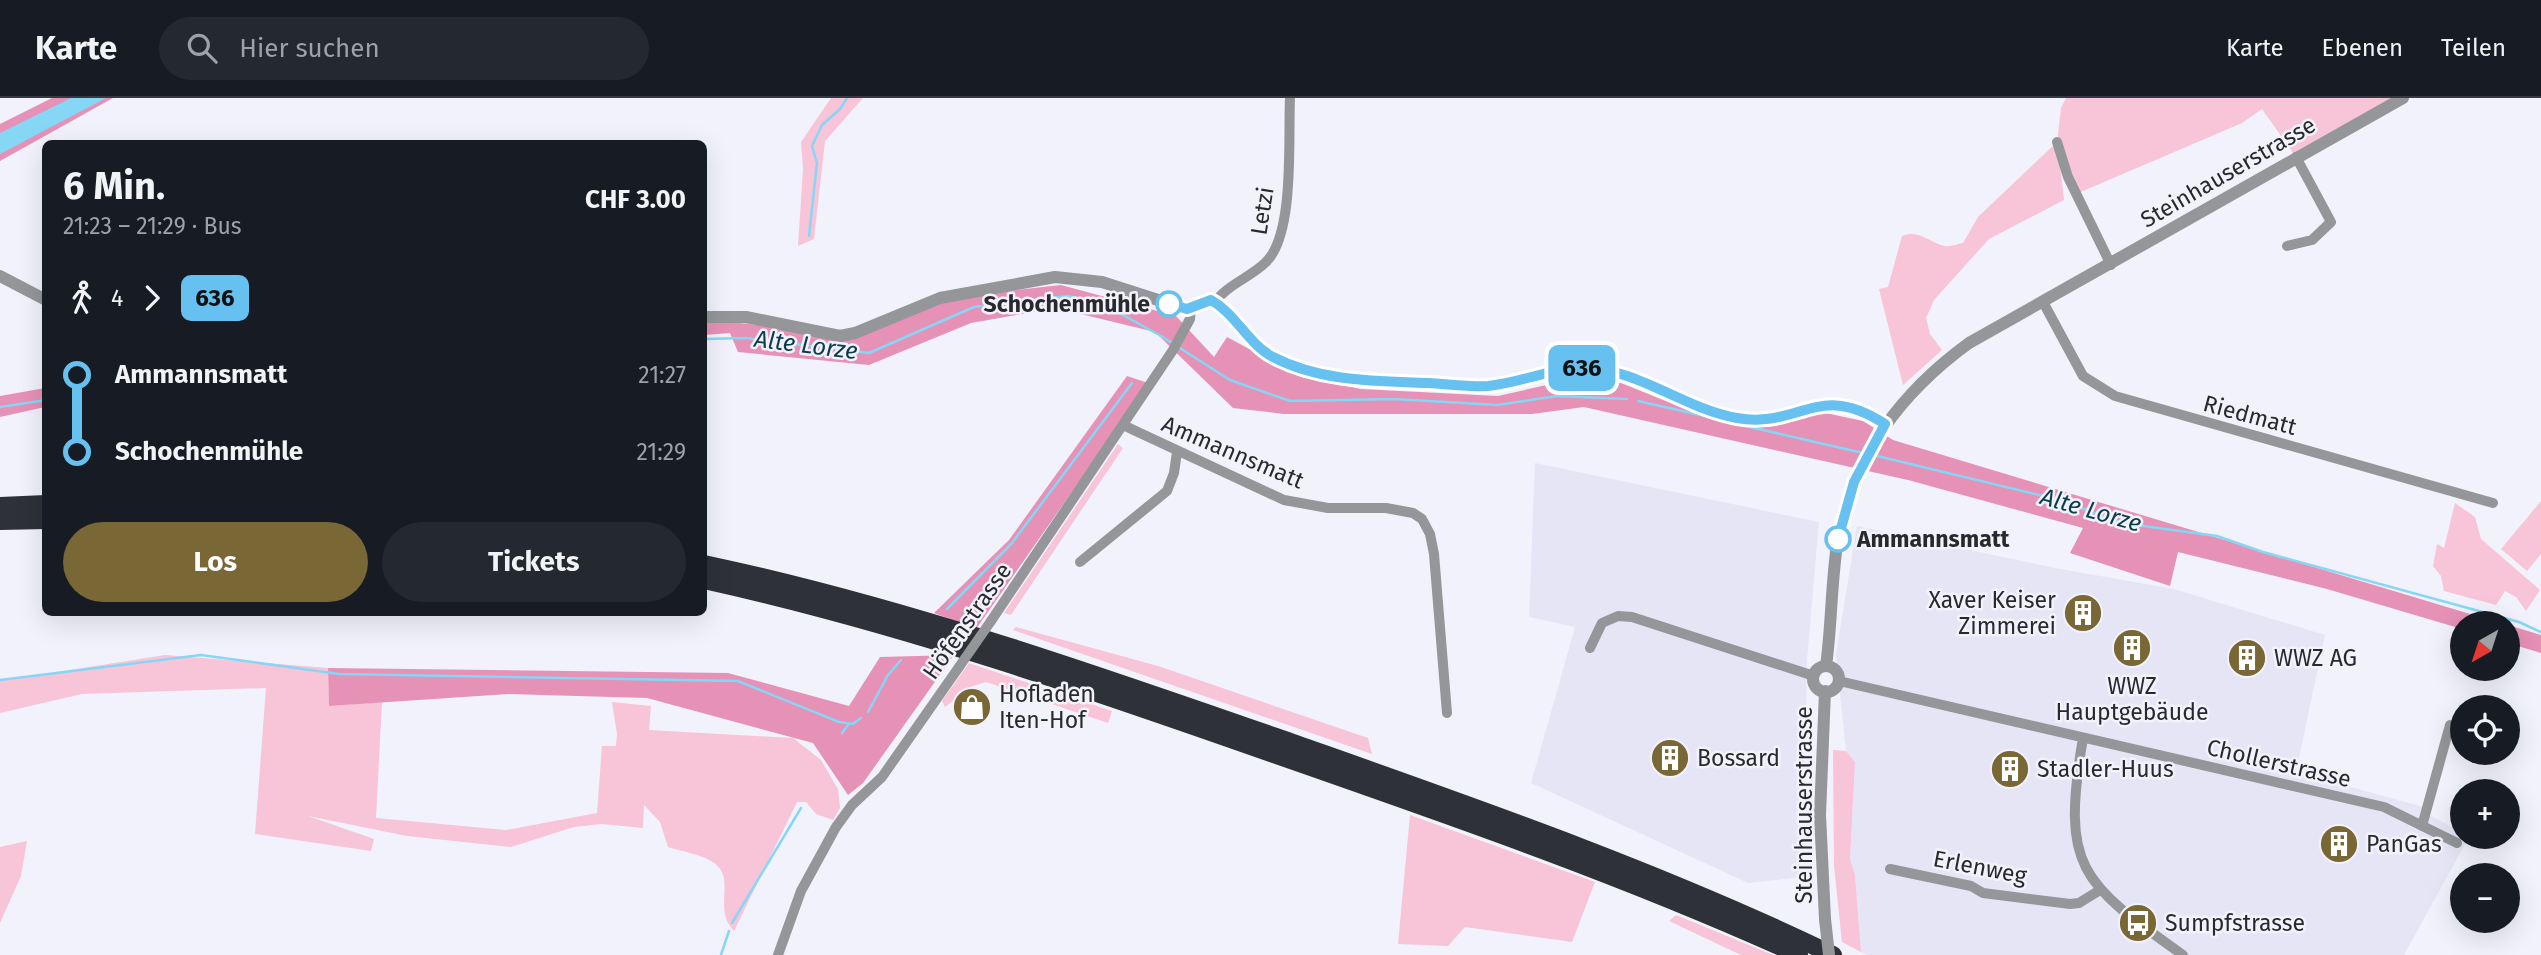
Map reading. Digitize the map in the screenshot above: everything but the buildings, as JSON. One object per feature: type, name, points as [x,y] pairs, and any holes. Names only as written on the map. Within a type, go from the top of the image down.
[{"type":"highway","points":[[0,496],[42,496]]},
{"type":"highway","points":[[0,506],[42,504]]},
{"type":"highway","points":[[0,522],[42,520]]},
{"type":"highway","points":[[707,565],[912,617],[1197,709],[1603,855],[1698,893],[1831,955]]},
{"type":"highway","points":[[707,581],[896,628],[1116,698],[1548,851],[1657,893],[1799,955]]},
{"type":"street","name":"Letzi","points":[[1215,302],[1268,261],[1279,243],[1285,211],[1290,98]]},
{"type":"street","name":"Steinhauserstrasse","points":[[1826,666],[1838,539],[1854,482],[1882,430],[1922,381],[1950,357],[2043,302],[2403,98]]},
{"type":"street","points":[[2057,142],[2068,177],[2111,265]]},
{"type":"street","points":[[2287,246],[2312,240],[2330,222],[2296,157]]},
{"type":"street","points":[[0,276],[42,298]]},
{"type":"street","points":[[707,317],[746,317],[839,336],[855,333],[940,298],[1030,280],[1068,276],[1102,282],[1191,309],[1205,300],[1215,302],[1261,349],[1284,362],[1326,375],[1486,386],[1586,368],[1613,371],[1700,408],[1737,418],[1763,420],[1833,404],[1854,408],[1882,430]]},
{"type":"street","name":"Riedmatt","points":[[2043,302],[2083,376],[2115,396],[2493,503]]},
{"type":"street","name":"Höfenstrasse","points":[[778,955],[801,891],[836,827],[852,805],[883,777],[1125,426],[1186,328],[1191,309]]},
{"type":"street","name":"Ammannsmatt","points":[[1125,426],[1284,500],[1328,508],[1386,508],[1413,513],[1422,519],[1430,534],[1434,554],[1447,713]]},
{"type":"street","points":[[1080,562],[1167,491],[1174,473],[1177,452]]},
{"type":"street","name":"Steinhauserstrasse","points":[[1590,648],[1602,623],[1618,616],[1632,617],[1814,676]]},
{"type":"street","name":"Steinhauserstrasse","points":[[1826,666],[1837,671],[1839,681],[1834,689],[1825,691],[1816,686],[1814,676],[1818,668],[1826,666]]},
{"type":"street","name":"Chollerstrasse","points":[[1839,681],[2384,807],[2450,840]]},
{"type":"street","name":"Steinhauserstrasse","points":[[1825,691],[1820,815],[1825,919],[1831,955]]},
{"type":"street","points":[[2422,826],[2450,725]]},
{"type":"street","points":[[2082,738],[2073,800],[2073,830],[2083,863],[2100,890],[2129,917],[2183,955]]},
{"type":"street","name":"Erlenweg","points":[[1890,869],[1971,886],[1983,893],[2070,904],[2079,903],[2100,890]]},
{"type":"shaded area","points":[[52,98],[113,98],[0,161],[0,124]]},
{"type":"shaded area","points":[[831,98],[863,98],[825,141],[814,239],[798,246],[803,169],[801,142]]},
{"type":"shaded area","points":[[2066,98],[2403,98],[2296,157],[2262,109],[2242,123],[2076,194],[2058,147],[2064,200],[1989,239],[1934,300],[1926,318],[1930,334],[1942,350],[1903,385],[1879,289],[1888,287],[1902,236],[1919,235],[1945,246],[1963,243],[1978,217],[2057,142],[2061,108]]},
{"type":"shaded area","points":[[1061,285],[1176,316],[1214,357],[1227,337],[1301,377],[1361,389],[1498,396],[1573,379],[1621,383],[1683,408],[1769,427],[1816,411],[1863,421],[1893,440],[2460,611],[2450,611],[2450,625],[2327,589],[2178,552],[2170,586],[2070,553],[2083,528],[1908,480],[1584,407],[1532,414],[1284,414],[1233,408],[1155,332],[1056,308],[971,323],[869,365],[738,352],[730,333],[707,335],[707,321],[796,329],[838,341],[952,297]]},
{"type":"shaded area","points":[[1127,376],[1148,383],[976,629],[934,613],[1009,540]]},
{"type":"shaded area","points":[[42,389],[42,408],[0,417],[0,396]]},
{"type":"shaded area","points":[[1118,444],[1123,448],[1011,615],[1004,613]]},
{"type":"shaded area","name":"Ammannsmatt","points":[[1535,463],[1819,522],[1807,660],[1803,877],[1748,883],[1531,783],[1575,627],[1529,617]]},
{"type":"shaded area","points":[[2541,501],[2541,554],[2527,571],[2501,549]]},
{"type":"shaded area","points":[[2455,503],[2475,517],[2481,539],[2540,590],[2526,611],[2516,597],[2505,591],[2496,605],[2444,591],[2441,576],[2433,566],[2437,544],[2444,548]]},
{"type":"shaded area","points":[[1857,526],[2055,568],[2174,589],[2325,635],[2296,772],[2424,807],[2423,812],[2450,826],[2450,849],[2462,849],[2455,863],[2450,863],[2450,871],[2404,955],[1867,955],[1861,952],[1855,875],[1850,859],[1855,762],[1846,751],[1836,654]]},
{"type":"shaded area","points":[[1016,627],[1158,666],[1368,738],[1372,754],[1013,630]]},
{"type":"shaded area","points":[[2520,629],[2541,635],[2541,653],[2520,647]]},
{"type":"shaded area","points":[[165,655],[328,668],[329,706],[382,702],[376,818],[506,830],[597,813],[602,746],[616,746],[612,702],[651,706],[649,730],[793,738],[821,760],[838,789],[840,808],[833,820],[816,814],[806,802],[797,802],[734,931],[725,912],[725,884],[719,868],[701,856],[668,847],[660,822],[644,805],[643,828],[602,824],[574,827],[511,847],[407,836],[308,816],[374,839],[371,851],[255,834],[266,688],[82,694],[0,713],[0,681]]},
{"type":"shaded area","points":[[954,655],[863,783],[848,795],[813,743],[647,698],[508,694],[329,706],[328,668],[728,673],[849,706],[880,657]]},
{"type":"shaded area","points":[[969,663],[1112,711],[1108,723],[986,682],[970,687],[945,707],[942,701]]},
{"type":"shaded area","points":[[1833,750],[1846,751],[1855,762],[1850,859],[1855,875],[1861,952],[1842,942],[1834,866]]},
{"type":"shaded area","points":[[1410,815],[1595,882],[1572,942],[1465,927],[1448,946],[1398,944]]},
{"type":"shaded area","points":[[27,841],[21,876],[0,923],[0,847]]},
{"type":"shaded area","points":[[1676,915],[1773,955],[1741,955],[1669,921]]},
{"type":"water","points":[[71,98],[106,98],[0,154],[0,133]]},
{"type":"waterway","points":[[809,236],[817,163],[812,146],[822,125],[840,109],[847,98]]},
{"type":"waterway","name":"Alte Lorze","points":[[707,339],[746,338],[869,353],[974,307],[1068,296],[1105,305],[1161,336],[1230,380],[1290,401],[1394,399],[1497,405],[1557,396],[1627,399]]},
{"type":"waterway","points":[[947,609],[1012,543],[1132,383]]},
{"type":"waterway","name":"Alte Lorze","points":[[0,407],[42,401]]},
{"type":"waterway","name":"Alte Lorze","points":[[1638,401],[1713,418]]},
{"type":"waterway","name":"Alte Lorze","points":[[1737,424],[1863,453]]},
{"type":"waterway","name":"Alte Lorze","points":[[1873,455],[2060,500],[2121,523],[2217,536],[2263,552],[2519,622],[2541,632]]},
{"type":"waterway","points":[[0,680],[201,655],[339,674],[738,681],[839,722],[853,724],[861,718]]},
{"type":"waterway","points":[[868,712],[888,675],[901,660]]},
{"type":"waterway","points":[[842,733],[848,725]]},
{"type":"waterway","points":[[732,923],[801,808]]},
{"type":"waterway","points":[[721,955],[729,931]]},
{"type":"bus line","name":"636","points":[[1169,304],[1187,309],[1205,300],[1211,300],[1270,356],[1305,370],[1345,378],[1486,386],[1562,370],[1586,368],[1613,371],[1700,408],[1737,418],[1763,420],[1814,407],[1847,405],[1885,424],[1854,482],[1838,539]]},
{"type":"place","name":"Schochenmühle","points":[[1169,304]]},
{"type":"place","name":"Ammannsmatt","points":[[1838,539]]},
{"type":"place","name":"Xaver Keiser Zimmerei","points":[[2083,613]]},
{"type":"place","name":"WWZ Hauptgebäude","points":[[2132,648]]},
{"type":"place","name":"WWZ AG","points":[[2247,658]]},
{"type":"place","name":"Hofladen Iten-Hof","points":[[972,707]]},
{"type":"place","name":"Bossard","points":[[1670,758]]},
{"type":"place","name":"Stadler-Huus","points":[[2010,769]]},
{"type":"place","name":"PanGas","points":[[2339,844]]},
{"type":"place","name":"Sumpfstrasse","points":[[2138,923]]}]
